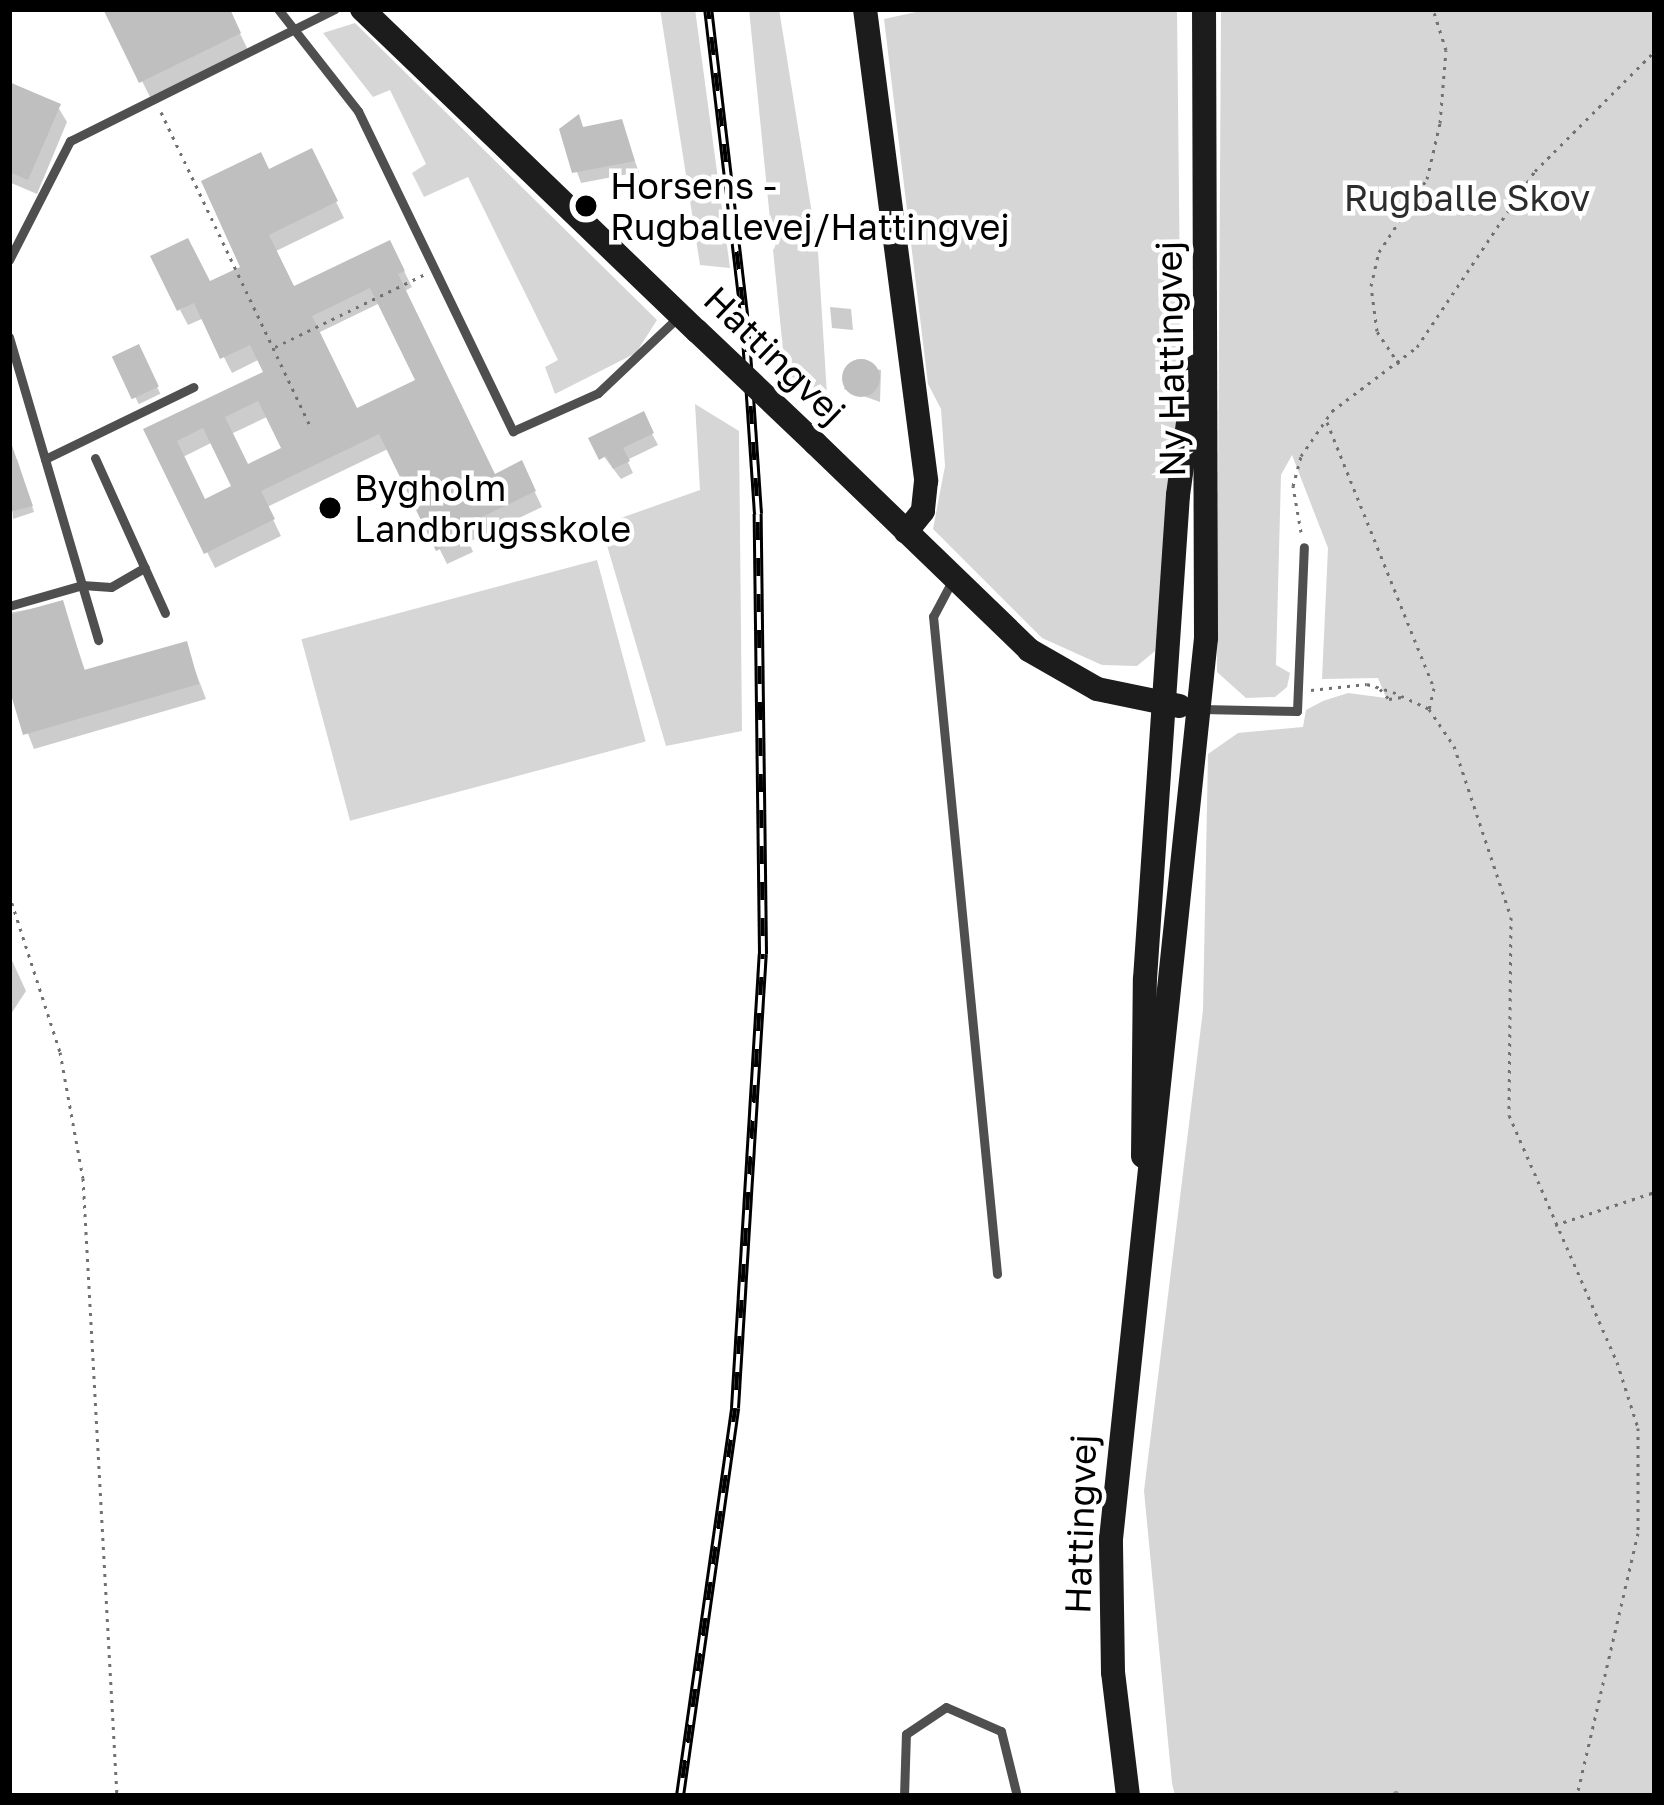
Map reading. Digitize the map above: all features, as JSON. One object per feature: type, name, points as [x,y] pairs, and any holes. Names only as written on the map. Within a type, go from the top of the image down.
[{"type":"street","name":"Hattingvej","points":[[362,9],[1029,650],[1097,689],[1202,709],[1177,976],[1140,1254],[1111,1539],[1112,1672],[1128,1796]]},
{"type":"street","points":[[865,9],[926,481],[923,511],[906,532]]},
{"type":"street","name":"Ny Hattingvej","points":[[1202,709],[1210,350],[1204,267],[1204,9]]},
{"type":"street","name":"Hattingvej","points":[[1140,1254],[1144,980],[1167,705],[1178,495],[1204,267]]},
{"type":"street","points":[[1167,705],[1184,732],[1172,903],[1177,976]]},
{"type":"lane","points":[[278,9],[358,111],[513,430],[610,384],[689,323]]},
{"type":"lane","points":[[9,260],[70,141],[335,9]]},
{"type":"lane","points":[[9,337],[98,640]]},
{"type":"lane","points":[[45,459],[193,387]]},
{"type":"lane","points":[[95,458],[165,613]]},
{"type":"lane","points":[[1202,709],[1297,711],[1304,547]]},
{"type":"lane","points":[[9,606],[82,585],[111,586],[145,567]]},
{"type":"lane","points":[[953,580],[932,616],[997,1274]]},
{"type":"lane","points":[[904,1796],[907,1734],[946,1707],[1001,1731],[1017,1796]]},
{"type":"path","points":[[1399,364],[1377,331],[1371,286],[1379,252],[1427,179],[1440,123],[1446,50],[1433,9]]},
{"type":"path","points":[[1304,547],[1293,486],[1301,456],[1326,420],[1399,364],[1468,280],[1534,171],[1655,51]]},
{"type":"path","points":[[154,100],[310,428]]},
{"type":"path","points":[[274,348],[434,269]]},
{"type":"path","points":[[1326,420],[1434,688],[1429,710]]},
{"type":"path","points":[[1298,692],[1379,688],[1429,710],[1454,746],[1502,878],[1511,917],[1509,1115],[1617,1362],[1637,1428],[1638,1533],[1577,1796]]},
{"type":"path","points":[[9,894],[60,1052],[83,1178],[116,1796]]},
{"type":"path","points":[[1554,1225],[1655,1192]]},
{"type":"green space","points":[[660,9],[695,9],[730,268],[700,265]]},
{"type":"green space","points":[[749,9],[779,9],[818,251],[828,411],[785,370]]},
{"type":"green space","points":[[930,9],[1177,9],[1181,385],[1155,651],[1137,666],[1102,665],[1042,638],[933,529],[945,466],[941,409],[928,384],[884,19]]},
{"type":"green space","name":"Rugballe Skov","points":[[1221,9],[1655,9],[1655,1796],[1175,1796],[1144,1491],[1203,1010],[1208,754],[1238,733],[1303,727],[1306,710],[1348,693],[1386,698],[1378,678],[1322,679],[1328,548],[1292,455],[1281,475],[1276,665],[1290,673],[1287,687],[1275,697],[1246,698],[1217,672]]},
{"type":"green space","points":[[355,23],[657,320],[636,353],[555,394],[545,367],[558,360],[468,177],[424,197],[412,173],[426,164],[390,90],[373,97],[323,33]]},
{"type":"green space","points":[[695,404],[739,431],[742,731],[666,746],[601,525],[700,490]]},
{"type":"green space","points":[[597,560],[646,742],[350,821],[301,639]]},
{"type":"building","points":[[103,9],[230,9],[241,33],[139,83]]},
{"type":"building","points":[[9,82],[61,104],[28,180],[9,172]]},
{"type":"building","points":[[579,114],[583,127],[622,119],[635,161],[572,173],[559,129]]},
{"type":"building","points":[[312,148],[338,201],[269,235],[294,286],[390,240],[405,271],[398,274],[495,474],[522,460],[536,491],[463,526],[467,535],[436,551],[379,434],[261,491],[275,519],[204,554],[143,429],[263,372],[250,345],[220,359],[194,303],[177,311],[150,256],[188,238],[210,281],[240,267],[201,181],[261,152],[269,169]],"holes":[[[370,288],[415,380],[357,408],[312,316]],[[258,401],[281,448],[248,464],[225,417]],[[203,428],[231,486],[205,499],[177,441]]]},
{"type":"building","points":[[139,344],[159,387],[132,399],[112,357]]},
{"type":"building","points":[[861,359],[875,364],[880,378],[875,392],[861,397],[847,392],[842,378],[847,364]]},
{"type":"building","points":[[644,411],[654,433],[623,448],[630,461],[613,469],[606,456],[599,460],[588,438]]},
{"type":"building","points":[[9,437],[33,506],[9,512]]},
{"type":"building","points":[[63,600],[84,670],[187,641],[199,684],[23,735],[9,688],[9,615]]},
{"type":"railway","points":[[680,1796],[735,1408],[763,954],[758,514],[745,323],[708,9]]},
{"type":"place","name":"Horsens - Rugballevej/Hattingvej","points":[[586,206]]},
{"type":"place","name":"Bygholm Landbrugsskole","points":[[330,508]]}]
